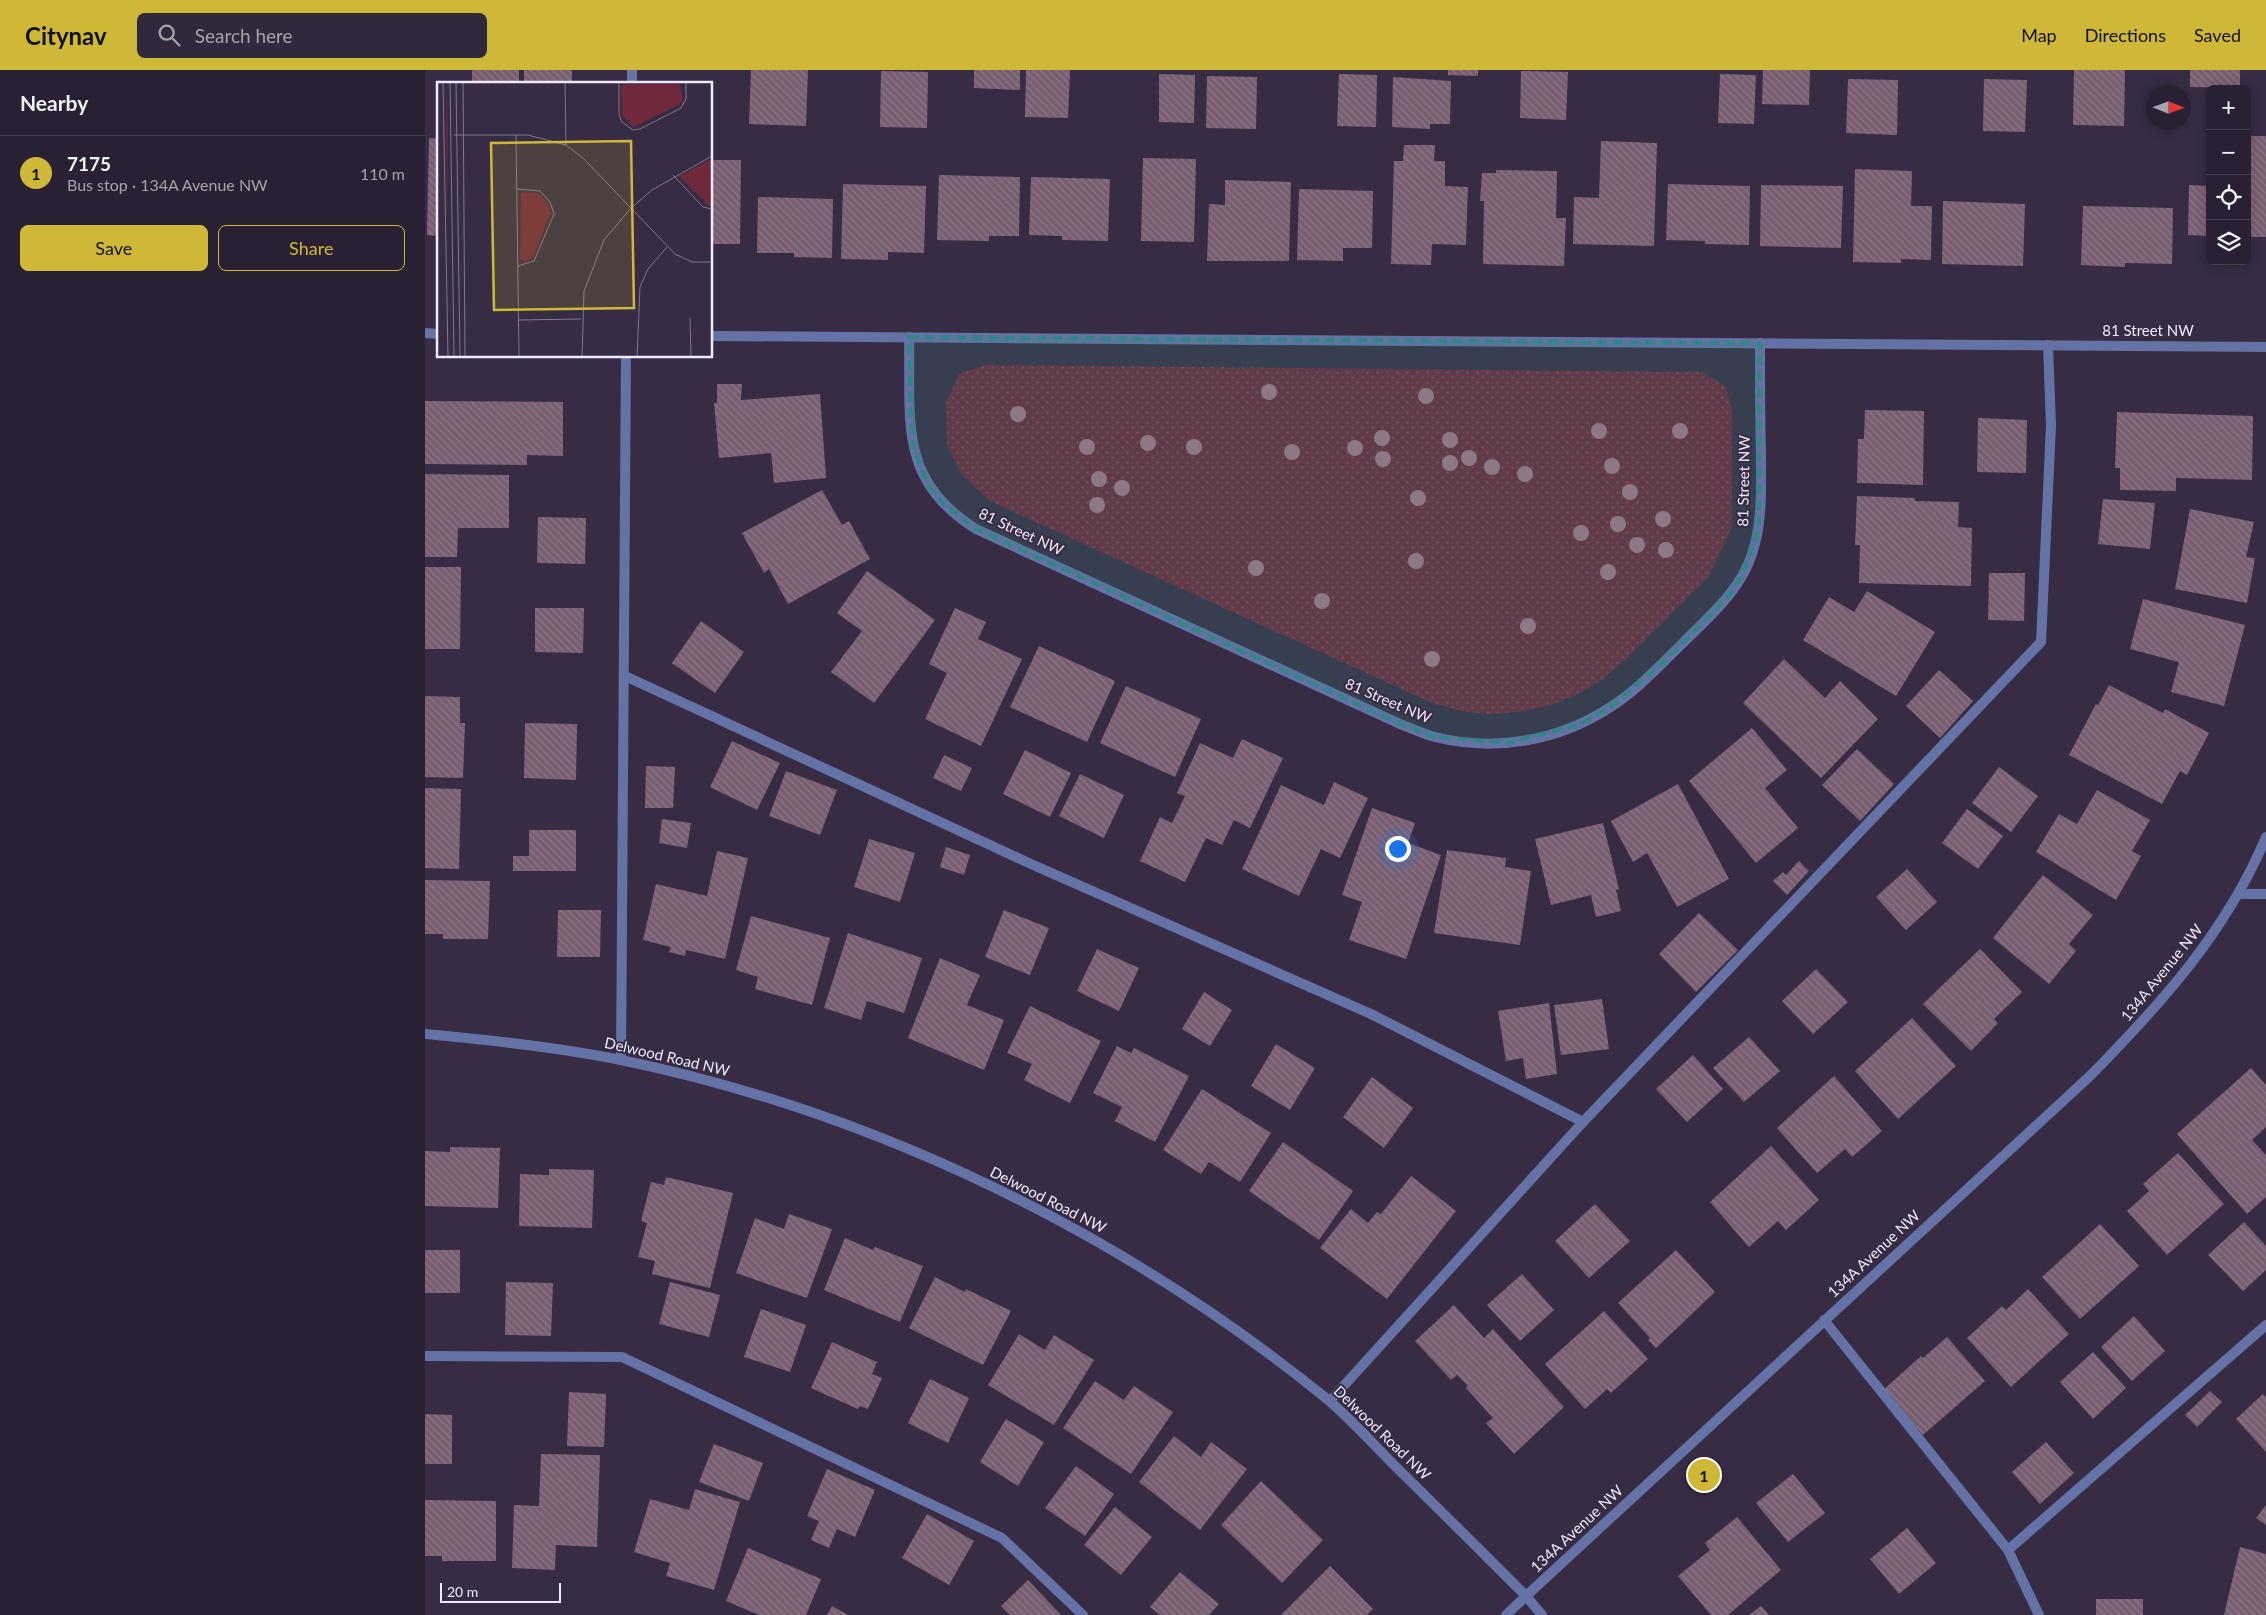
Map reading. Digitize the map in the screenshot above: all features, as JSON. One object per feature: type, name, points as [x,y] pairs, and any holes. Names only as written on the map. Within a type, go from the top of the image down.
[{"type":"street","name":"81 Street NW","points":[[713,336],[2266,347]]},
{"type":"street","name":"81 Street NW","points":[[909,337],[912,445],[928,486],[958,518],[976,529],[1399,724],[1435,737],[1471,743],[1508,743],[1544,737],[1579,725],[1611,707],[1666,660],[1730,595],[1752,556],[1759,529],[1761,502],[1760,343]]},
{"type":"street","points":[[1330,1401],[1583,1122],[2041,642],[2051,425],[2048,345]]},
{"type":"street","points":[[621,1060],[626,358]]},
{"type":"street","points":[[625,676],[1031,864],[1371,1014],[1583,1122]]},
{"type":"street","name":"134A Avenue NW","points":[[1506,1615],[2091,1076],[2142,1023],[2210,939],[2240,894],[2266,837]]},
{"type":"street","points":[[2240,894],[2266,894]]},
{"type":"street","name":"Delwood Road NW","points":[[425,1034],[508,1041],[621,1060],[722,1085],[821,1116],[919,1154],[1013,1197],[1096,1241],[1177,1290],[1255,1344],[1330,1401],[1526,1596],[1542,1615]]},
{"type":"street","points":[[1824,1320],[2008,1550],[2039,1615]]},
{"type":"street","points":[[2008,1550],[2266,1325]]},
{"type":"street","points":[[425,1356],[623,1357],[1002,1538],[1083,1615]]},
{"type":"highlighted area","points":[[909,337],[1760,343],[1759,529],[1742,576],[1730,595],[1666,660],[1611,707],[1579,725],[1508,743],[1434,737],[1400,724],[976,529],[942,503],[928,486],[912,445]]},
{"type":"shaded area","points":[[985,365],[1703,372],[1726,387],[1732,409],[1732,527],[1709,576],[1626,659],[1603,679],[1577,695],[1548,706],[1518,712],[1489,714],[1461,711],[1432,703],[990,501],[962,475],[947,445],[946,403],[959,374]]},
{"type":"building","points":[[472,70],[519,70],[519,82],[472,82]]},
{"type":"building","points":[[524,70],[572,70],[572,82],[524,82]]},
{"type":"building","points":[[751,70],[808,70],[806,126],[749,124]]},
{"type":"building","points":[[974,70],[1020,70],[1020,90],[974,88]]},
{"type":"building","points":[[1026,70],[1070,70],[1068,118],[1025,117]]},
{"type":"building","points":[[1448,70],[1478,70],[1478,76],[1448,75]]},
{"type":"building","points":[[1763,70],[1810,70],[1809,105],[1762,104]]},
{"type":"building","points":[[2074,70],[2125,70],[2124,126],[2073,125]]},
{"type":"building","points":[[2190,70],[2240,70],[2240,85],[2206,85],[2206,87],[2191,87]]},
{"type":"building","points":[[881,71],[928,72],[927,128],[880,127]]},
{"type":"building","points":[[1521,71],[1568,72],[1566,120],[1520,118]]},
{"type":"building","points":[[1159,74],[1195,75],[1194,123],[1159,122]]},
{"type":"building","points":[[1339,74],[1377,75],[1376,127],[1337,126]]},
{"type":"building","points":[[1720,74],[1756,75],[1754,124],[1718,123]]},
{"type":"building","points":[[1207,76],[1257,77],[1256,129],[1206,128]]},
{"type":"building","points":[[1393,77],[1451,81],[1450,124],[1430,124],[1430,129],[1392,127]]},
{"type":"building","points":[[1848,79],[1898,80],[1897,135],[1846,133]]},
{"type":"building","points":[[1984,79],[2027,80],[2025,132],[1983,131]]},
{"type":"building","points":[[2251,136],[2266,136],[2266,237],[2251,237]]},
{"type":"building","points":[[429,138],[437,139],[437,236],[427,235]]},
{"type":"building","points":[[1601,141],[1657,143],[1654,246],[1573,244],[1574,197],[1599,198]]},
{"type":"building","points":[[1404,145],[1435,145],[1434,161],[1445,161],[1445,186],[1468,187],[1466,245],[1432,244],[1431,265],[1391,264],[1394,161],[1403,161]]},
{"type":"building","points":[[1143,158],[1196,159],[1194,242],[1141,241]]},
{"type":"building","points":[[713,160],[741,160],[740,244],[713,244]]},
{"type":"building","points":[[1855,169],[1912,171],[1911,206],[1932,206],[1931,260],[1901,259],[1901,263],[1853,262]]},
{"type":"building","points":[[1496,170],[1557,171],[1556,218],[1566,218],[1564,266],[1483,264],[1484,201],[1480,201],[1482,173],[1496,173]]},
{"type":"building","points":[[939,175],[1020,177],[1019,236],[989,236],[989,241],[937,240]]},
{"type":"building","points":[[1031,177],[1110,179],[1108,241],[1062,240],[1062,236],[1029,235]]},
{"type":"building","points":[[1225,180],[1291,182],[1289,261],[1207,261],[1209,204],[1225,205]]},
{"type":"building","points":[[843,184],[926,186],[924,253],[888,252],[888,260],[841,259]]},
{"type":"building","points":[[1668,184],[1750,186],[1749,245],[1705,244],[1705,241],[1666,240]]},
{"type":"building","points":[[1761,185],[1843,186],[1841,248],[1760,246]]},
{"type":"building","points":[[2189,185],[2206,186],[2206,236],[2188,235]]},
{"type":"building","points":[[1299,189],[1373,191],[1372,248],[1343,248],[1343,261],[1297,260]]},
{"type":"building","points":[[758,197],[833,199],[832,258],[794,257],[794,253],[757,253]]},
{"type":"building","points":[[1943,201],[2025,204],[2023,266],[1942,264]]},
{"type":"building","points":[[2083,206],[2173,208],[2172,264],[2125,263],[2125,267],[2081,265]]},
{"type":"building","points":[[717,384],[742,384],[741,400],[820,394],[826,478],[774,483],[771,453],[719,458],[714,403],[717,403]]},
{"type":"building","points":[[425,401],[563,402],[563,456],[527,455],[527,465],[425,464]]},
{"type":"building","points":[[1865,410],[1924,411],[1923,485],[1857,483],[1858,439],[1864,439]]},
{"type":"building","points":[[2117,412],[2253,416],[2252,480],[2176,478],[2176,491],[2120,490],[2120,468],[2115,468]]},
{"type":"building","points":[[1978,418],[2027,420],[2026,473],[1977,472]]},
{"type":"building","points":[[425,474],[509,475],[509,528],[458,528],[457,557],[425,557]]},
{"type":"building","points":[[822,490],[842,525],[849,521],[870,559],[788,604],[769,569],[764,573],[742,533]]},
{"type":"building","points":[[1857,496],[1915,498],[1915,501],[1959,502],[1958,527],[1972,528],[1971,586],[1859,583],[1860,545],[1855,545]]},
{"type":"building","points":[[2103,499],[2155,503],[2150,549],[2098,544]]},
{"type":"building","points":[[2190,509],[2254,522],[2246,557],[2255,558],[2247,603],[2175,589]]},
{"type":"building","points":[[538,517],[586,518],[585,564],[537,563]]},
{"type":"building","points":[[425,567],[461,567],[460,649],[425,649]]},
{"type":"building","points":[[867,571],[935,620],[874,703],[831,672],[862,631],[837,613]]},
{"type":"building","points":[[1989,573],[2025,573],[2024,621],[1988,620]]},
{"type":"building","points":[[1867,591],[1935,632],[1896,696],[1803,640],[1829,597],[1854,612]]},
{"type":"building","points":[[2143,599],[2245,625],[2224,706],[2171,692],[2179,662],[2130,649]]},
{"type":"building","points":[[535,608],[584,608],[583,653],[535,652]]},
{"type":"building","points":[[955,608],[986,622],[978,639],[1022,659],[981,746],[925,719],[947,673],[929,664]]},
{"type":"building","points":[[701,621],[744,652],[715,693],[672,663]]},
{"type":"building","points":[[1039,646],[1115,681],[1087,742],[1010,707]]},
{"type":"building","points":[[1784,659],[1825,698],[1840,681],[1878,719],[1821,778],[1743,703]]},
{"type":"building","points":[[1939,670],[1973,701],[1940,738],[1906,706]]},
{"type":"building","points":[[2109,685],[2163,713],[2165,709],[2209,733],[2187,775],[2180,771],[2162,804],[2069,755],[2096,704],[2098,705]]},
{"type":"building","points":[[1126,686],[1201,719],[1175,777],[1100,743]]},
{"type":"building","points":[[425,696],[460,697],[460,723],[465,723],[463,778],[425,777]]},
{"type":"building","points":[[525,723],[577,724],[576,780],[524,778]]},
{"type":"building","points":[[1752,728],[1787,770],[1765,788],[1798,828],[1756,863],[1689,781]]},
{"type":"building","points":[[1242,739],[1283,758],[1250,828],[1234,820],[1222,845],[1206,838],[1185,882],[1140,861],[1160,817],[1172,823],[1185,796],[1177,793],[1200,743],[1233,758]]},
{"type":"building","points":[[732,741],[780,763],[757,810],[710,787]]},
{"type":"building","points":[[1857,749],[1894,784],[1860,821],[1822,785]]},
{"type":"building","points":[[1025,750],[1071,773],[1050,817],[1003,794]]},
{"type":"building","points":[[944,755],[972,768],[961,791],[933,778]]},
{"type":"building","points":[[646,766],[675,767],[673,808],[645,808]]},
{"type":"building","points":[[1999,767],[2038,796],[2011,832],[1972,803]]},
{"type":"building","points":[[786,771],[837,790],[820,835],[769,816]]},
{"type":"building","points":[[1080,774],[1124,795],[1104,838],[1059,816]]},
{"type":"building","points":[[1334,782],[1368,798],[1340,858],[1321,849],[1299,896],[1242,869],[1281,785],[1324,805]]},
{"type":"building","points":[[1678,784],[1729,879],[1677,907],[1647,853],[1633,862],[1611,821]]},
{"type":"building","points":[[425,788],[461,789],[459,869],[425,868]]},
{"type":"building","points":[[2097,790],[2150,820],[2132,851],[2141,856],[2116,900],[2036,852],[2059,814],[2077,824]]},
{"type":"building","points":[[1372,808],[1415,823],[1408,843],[1441,855],[1406,959],[1349,940],[1362,902],[1342,895]]},
{"type":"building","points":[[1967,809],[2003,836],[1978,869],[1942,843]]},
{"type":"building","points":[[662,819],[691,823],[687,848],[659,843]]},
{"type":"building","points":[[1603,823],[1619,889],[1616,890],[1621,911],[1596,917],[1591,895],[1551,905],[1535,839]]},
{"type":"building","points":[[529,830],[576,830],[576,871],[513,871],[513,856],[529,856]]},
{"type":"building","points":[[869,839],[915,853],[900,902],[854,887]]},
{"type":"building","points":[[946,847],[970,855],[964,875],[940,867]]},
{"type":"building","points":[[1447,850],[1506,858],[1505,867],[1531,871],[1520,945],[1434,933]]},
{"type":"building","points":[[717,851],[748,858],[725,959],[686,950],[685,956],[669,952],[671,947],[643,940],[656,884],[707,896]]},
{"type":"building","points":[[1799,861],[1809,871],[1787,895],[1773,881],[1783,872],[1786,875]]},
{"type":"building","points":[[1907,869],[1937,902],[1906,930],[1876,897]]},
{"type":"building","points":[[2043,875],[2093,915],[2069,944],[2076,951],[2049,984],[1993,938]]},
{"type":"building","points":[[425,880],[490,881],[488,939],[443,939],[443,934],[425,934]]},
{"type":"building","points":[[558,910],[601,910],[600,957],[557,957]]},
{"type":"building","points":[[1004,910],[1049,928],[1030,975],[985,957]]},
{"type":"building","points":[[1699,913],[1738,950],[1696,992],[1659,954]]},
{"type":"building","points":[[751,916],[830,938],[812,1005],[755,989],[758,977],[736,970]]},
{"type":"building","points":[[848,933],[922,958],[904,1013],[867,1001],[861,1020],[824,1008]]},
{"type":"building","points":[[1097,949],[1139,968],[1119,1011],[1077,991]]},
{"type":"building","points":[[1980,949],[2022,992],[1994,1019],[1998,1023],[1971,1051],[1923,1004]]},
{"type":"building","points":[[940,958],[980,975],[967,1005],[1004,1020],[984,1070],[908,1038]]},
{"type":"building","points":[[1816,969],[1848,1002],[1813,1034],[1782,1001]]},
{"type":"building","points":[[1204,992],[1232,1010],[1210,1046],[1182,1029]]},
{"type":"building","points":[[1602,999],[1609,1049],[1561,1055],[1554,1005]]},
{"type":"building","points":[[1549,1003],[1557,1074],[1526,1079],[1523,1058],[1506,1061],[1498,1011]]},
{"type":"building","points":[[1030,1006],[1101,1041],[1070,1103],[1024,1080],[1032,1064],[1007,1053]]},
{"type":"building","points":[[1912,1018],[1956,1066],[1898,1119],[1855,1071]]},
{"type":"building","points":[[1749,1037],[1780,1071],[1744,1102],[1713,1068]]},
{"type":"building","points":[[1276,1044],[1315,1068],[1290,1110],[1251,1086]]},
{"type":"building","points":[[1117,1046],[1131,1053],[1134,1048],[1189,1076],[1155,1142],[1115,1121],[1122,1107],[1093,1093]]},
{"type":"building","points":[[1693,1055],[1723,1089],[1687,1122],[1656,1089]]},
{"type":"building","points":[[2251,1068],[2266,1085],[2266,1127],[2252,1140],[2266,1155],[2266,1197],[2247,1214],[2177,1134]]},
{"type":"building","points":[[1834,1076],[1882,1131],[1852,1157],[1845,1149],[1817,1173],[1777,1128]]},
{"type":"building","points":[[1372,1077],[1413,1108],[1384,1148],[1343,1117]]},
{"type":"building","points":[[1202,1089],[1271,1133],[1240,1182],[1209,1162],[1201,1174],[1163,1150]]},
{"type":"building","points":[[1283,1142],[1353,1191],[1319,1240],[1249,1191]]},
{"type":"building","points":[[1771,1146],[1819,1200],[1786,1230],[1778,1221],[1749,1247],[1710,1202]]},
{"type":"building","points":[[450,1147],[500,1148],[498,1208],[425,1206],[425,1151],[450,1152]]},
{"type":"building","points":[[2178,1153],[2224,1204],[2167,1255],[2127,1211],[2149,1191],[2143,1184]]},
{"type":"building","points":[[549,1169],[594,1170],[592,1228],[519,1226],[520,1174],[549,1175]]},
{"type":"building","points":[[1411,1176],[1456,1211],[1387,1299],[1320,1248],[1351,1209],[1368,1223],[1377,1212],[1381,1214]]},
{"type":"building","points":[[666,1177],[733,1193],[710,1288],[652,1274],[655,1261],[638,1257],[647,1223],[641,1221],[651,1182],[664,1185]]},
{"type":"building","points":[[1595,1204],[1630,1241],[1589,1278],[1555,1241]]},
{"type":"building","points":[[789,1214],[832,1229],[807,1298],[736,1273],[755,1218],[784,1229]]},
{"type":"building","points":[[2244,1222],[2266,1246],[2266,1270],[2243,1291],[2208,1255]]},
{"type":"building","points":[[2100,1224],[2139,1266],[2080,1319],[2042,1277]]},
{"type":"building","points":[[845,1238],[873,1250],[875,1247],[923,1266],[900,1322],[824,1290]]},
{"type":"building","points":[[425,1250],[460,1250],[460,1293],[425,1293]]},
{"type":"building","points":[[1676,1250],[1715,1292],[1656,1348],[1648,1340],[1650,1338],[1618,1303]]},
{"type":"building","points":[[1522,1274],[1554,1310],[1520,1341],[1487,1305]]},
{"type":"building","points":[[935,1277],[965,1292],[966,1289],[1011,1311],[983,1365],[909,1328]]},
{"type":"building","points":[[506,1282],[553,1283],[551,1336],[505,1335]]},
{"type":"building","points":[[670,1282],[720,1295],[709,1337],[659,1324]]},
{"type":"building","points":[[2028,1289],[2069,1334],[2011,1387],[1967,1338],[2002,1306],[2006,1310]]},
{"type":"building","points":[[1454,1305],[1484,1338],[1493,1329],[1564,1407],[1514,1454],[1486,1423],[1493,1418],[1466,1388],[1468,1386],[1457,1375],[1451,1380],[1415,1341]]},
{"type":"building","points":[[761,1309],[806,1325],[790,1372],[744,1357]]},
{"type":"building","points":[[1604,1311],[1648,1359],[1611,1393],[1607,1389],[1585,1409],[1545,1364]]},
{"type":"building","points":[[2134,1316],[2165,1351],[2132,1381],[2101,1347]]},
{"type":"building","points":[[1019,1334],[1045,1350],[1054,1335],[1094,1360],[1054,1425],[988,1385]]},
{"type":"building","points":[[1947,1337],[1985,1381],[1923,1435],[1883,1390],[1921,1356],[1923,1358]]},
{"type":"building","points":[[832,1342],[877,1362],[872,1374],[882,1378],[868,1409],[860,1406],[858,1409],[811,1388]]},
{"type":"building","points":[[2093,1352],[2126,1388],[2093,1419],[2060,1382]]},
{"type":"building","points":[[930,1379],[969,1398],[948,1443],[908,1423]]},
{"type":"building","points":[[1095,1381],[1124,1400],[1134,1386],[1173,1412],[1131,1474],[1063,1428]]},
{"type":"building","points":[[2210,1391],[2222,1402],[2197,1427],[2185,1415]]},
{"type":"building","points":[[569,1392],[606,1394],[604,1447],[567,1446]]},
{"type":"building","points":[[2263,1394],[2266,1397],[2266,1452],[2236,1419]]},
{"type":"building","points":[[425,1414],[452,1415],[452,1464],[425,1464]]},
{"type":"building","points":[[1006,1419],[1044,1442],[1018,1486],[980,1462]]},
{"type":"building","points":[[1174,1436],[1201,1457],[1211,1442],[1247,1469],[1200,1530],[1139,1482]]},
{"type":"building","points":[[2046,1442],[2074,1473],[2040,1504],[2012,1472]]},
{"type":"building","points":[[714,1444],[763,1463],[749,1501],[699,1482]]},
{"type":"building","points":[[541,1454],[600,1455],[597,1547],[556,1545],[555,1570],[512,1568],[514,1505],[539,1506]]},
{"type":"building","points":[[1076,1466],[1114,1494],[1085,1536],[1045,1508]]},
{"type":"building","points":[[827,1469],[875,1490],[855,1537],[837,1529],[829,1548],[811,1540],[819,1521],[807,1516]]},
{"type":"building","points":[[1793,1474],[1825,1513],[1788,1542],[1756,1503]]},
{"type":"building","points":[[1261,1481],[1323,1540],[1282,1583],[1221,1525]]},
{"type":"building","points":[[695,1489],[740,1502],[714,1590],[666,1576],[670,1563],[634,1552],[650,1499],[689,1510]]},
{"type":"building","points":[[425,1500],[496,1501],[496,1561],[442,1561],[442,1556],[425,1556]]},
{"type":"building","points":[[2266,1505],[2266,1525],[2256,1518]]},
{"type":"building","points":[[1115,1507],[1152,1537],[1121,1575],[1084,1545]]},
{"type":"building","points":[[927,1514],[974,1541],[949,1585],[902,1558]]},
{"type":"building","points":[[1737,1517],[1781,1570],[1728,1615],[1711,1615],[1678,1576],[1710,1550],[1705,1543]]},
{"type":"building","points":[[1907,1528],[1936,1563],[1899,1594],[1870,1559]]},
{"type":"building","points":[[2240,1547],[2266,1554],[2266,1615],[2224,1615]]},
{"type":"building","points":[[748,1548],[821,1579],[806,1615],[759,1615],[726,1601]]},
{"type":"building","points":[[1330,1566],[1373,1609],[1367,1615],[1281,1615]]},
{"type":"building","points":[[1180,1572],[1219,1604],[1209,1615],[1160,1615],[1150,1607]]},
{"type":"building","points":[[1028,1580],[1061,1615],[1010,1615],[1001,1606]]},
{"type":"building","points":[[2096,1599],[2143,1599],[2143,1615],[2096,1615]]},
{"type":"building","points":[[832,1606],[848,1615],[827,1615]]},
{"type":"building","points":[[1761,1606],[1769,1615],[1749,1615]]},
{"type":"place","name":"7175","points":[[1704,1475]]}]
